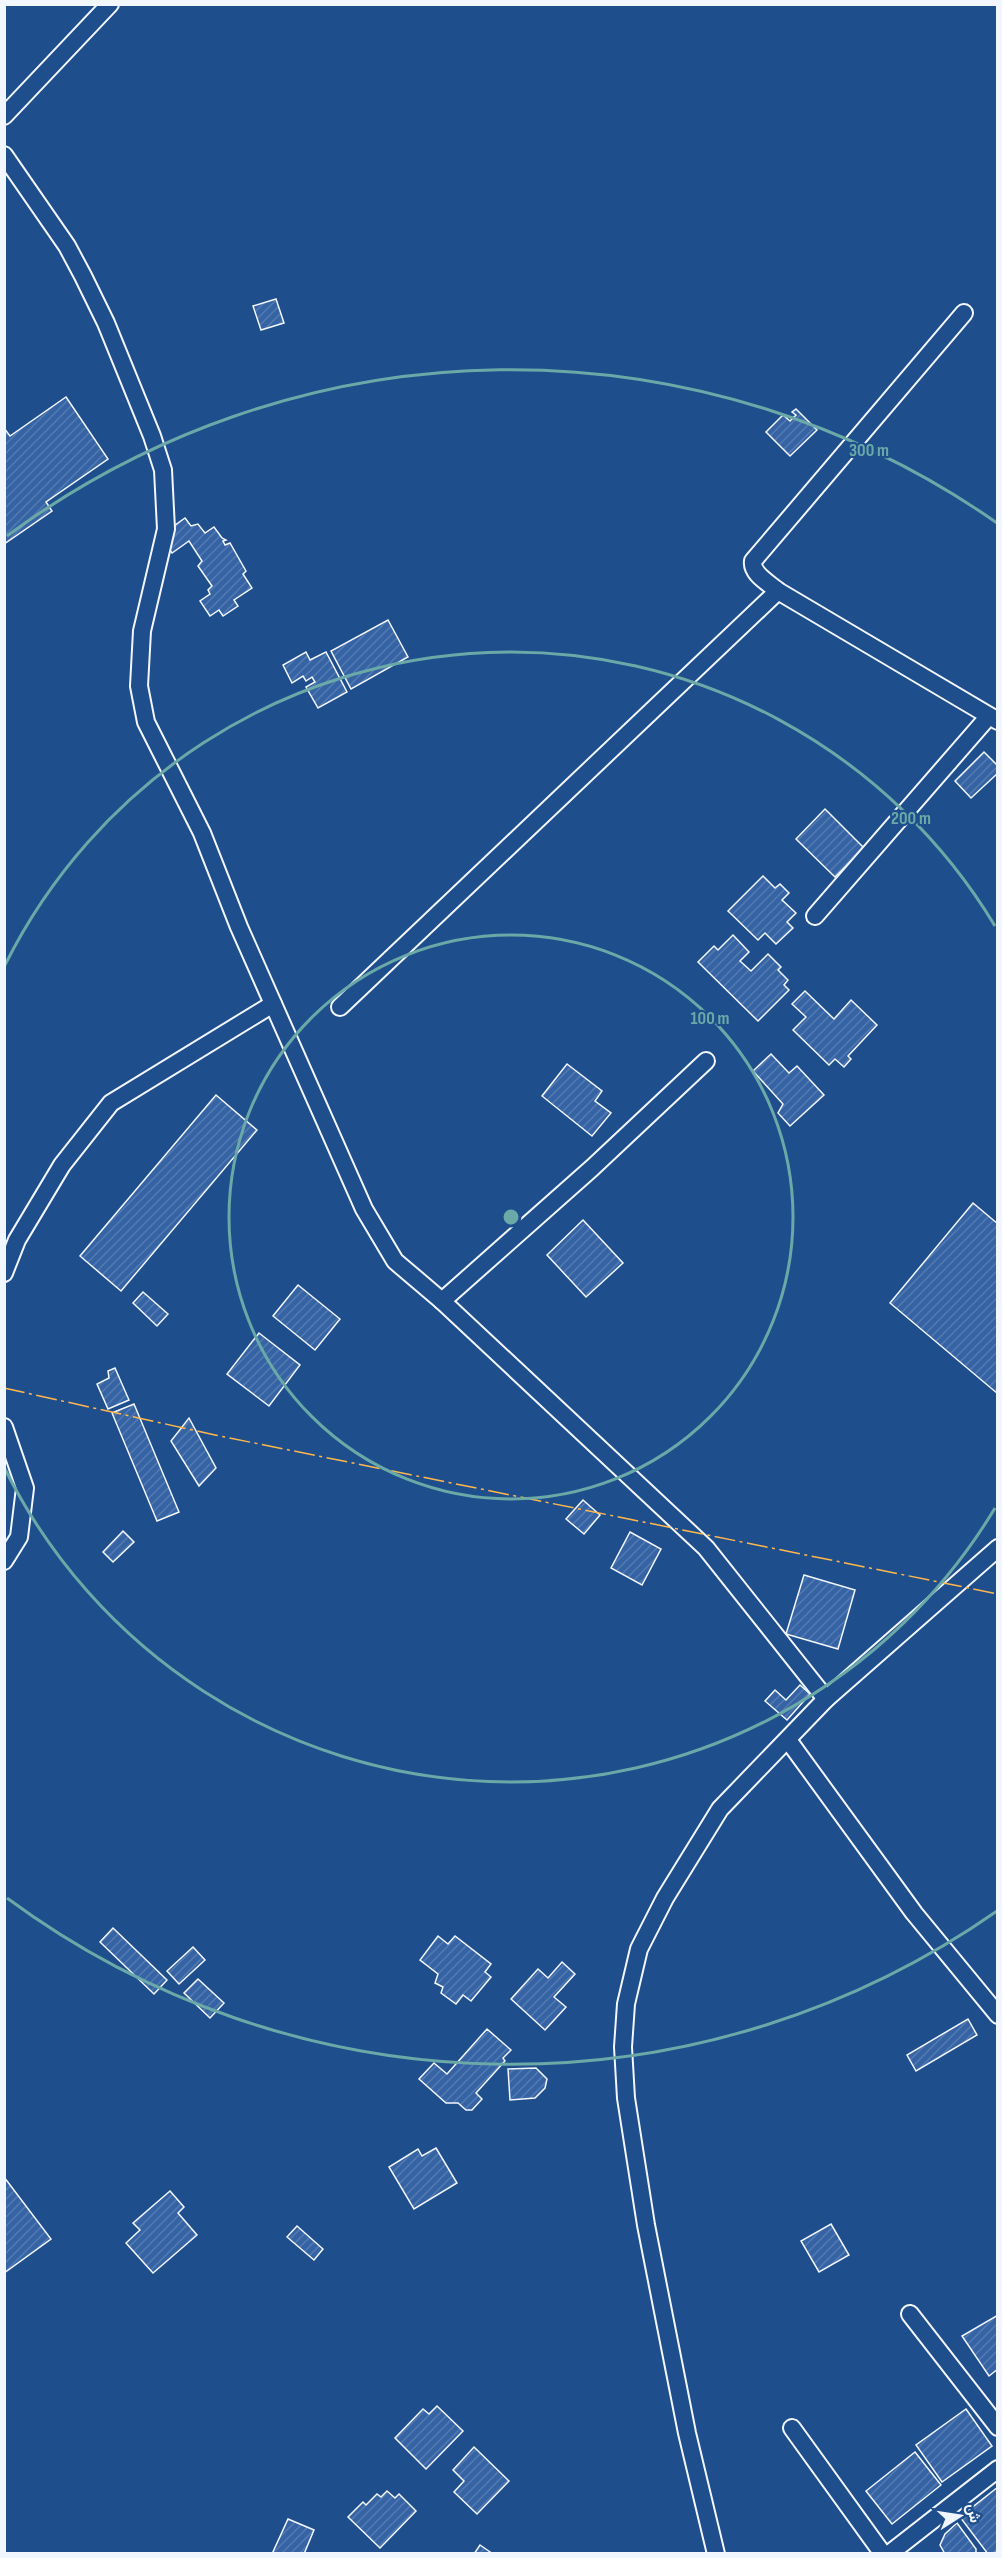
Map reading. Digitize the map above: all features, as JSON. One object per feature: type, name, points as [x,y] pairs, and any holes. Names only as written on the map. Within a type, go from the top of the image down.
[{"type":"street","points":[[4,116],[110,4]]},
{"type":"street","points":[[4,155],[67,246],[83,276],[106,323],[152,436],[163,470],[166,529],[141,631],[139,686],[146,722],[202,833],[239,927],[379,1237],[395,1261],[442,1301],[706,1548],[826,1699]]},
{"type":"street","points":[[815,916],[993,719],[778,591],[754,571],[753,561],[964,313]]},
{"type":"street","points":[[340,1007],[778,591]]},
{"type":"street","points":[[4,1273],[17,1240],[62,1165],[111,1103],[273,1004]]},
{"type":"street","points":[[442,1301],[592,1168],[706,1061]]},
{"type":"street","points":[[4,1427],[25,1488],[19,1537],[4,1561]]},
{"type":"street","points":[[719,2551],[687,2433],[644,2213],[626,2098],[623,2047],[626,2004],[639,1949],[692,1850],[720,1809],[826,1699],[998,1548]]},
{"type":"street","points":[[788,1740],[914,1913],[998,2015]]},
{"type":"street","points":[[910,2314],[998,2427]]},
{"type":"street","points":[[792,2428],[883,2553]]},
{"type":"street","points":[[889,2553],[998,2469]]},
{"type":"building","points":[[276,299],[284,323],[261,330],[253,306]]},
{"type":"building","points":[[66,397],[108,459],[46,502],[52,511],[4,544],[4,428],[10,436]]},
{"type":"building","points":[[796,409],[817,430],[790,456],[766,432],[783,415],[790,421],[796,415],[792,412]]},
{"type":"building","points":[[185,518],[191,526],[198,524],[205,533],[214,527],[226,540],[223,541],[225,545],[230,543],[246,571],[243,574],[252,588],[234,600],[238,606],[223,616],[219,610],[210,616],[200,601],[210,594],[208,590],[212,586],[198,566],[202,561],[189,541],[172,553],[165,543],[167,531]]},
{"type":"building","points":[[388,620],[408,657],[351,689],[331,651]]},
{"type":"building","points":[[306,652],[310,660],[326,652],[347,692],[318,708],[306,687],[315,682],[312,677],[306,681],[303,676],[292,683],[283,665]]},
{"type":"building","points":[[984,752],[998,766],[998,773],[971,798],[955,781]]},
{"type":"building","points":[[825,809],[864,848],[835,877],[796,839]]},
{"type":"building","points":[[763,876],[775,888],[780,884],[789,893],[782,900],[796,913],[787,922],[793,928],[776,944],[765,933],[758,940],[728,911]]},
{"type":"building","points":[[733,935],[749,952],[740,961],[751,971],[768,954],[781,967],[778,970],[788,980],[784,985],[789,990],[758,1021],[698,962],[714,946],[718,950]]},
{"type":"building","points":[[805,991],[834,1019],[851,1000],[877,1025],[848,1056],[851,1059],[844,1067],[835,1059],[829,1065],[793,1030],[806,1017],[792,1004]]},
{"type":"building","points":[[771,1054],[789,1073],[797,1066],[824,1095],[790,1126],[778,1113],[783,1104],[753,1071]]},
{"type":"building","points":[[567,1064],[602,1091],[595,1101],[611,1113],[592,1136],[542,1096]]},
{"type":"building","points":[[216,1095],[257,1130],[121,1291],[80,1256]]},
{"type":"building","points":[[973,1203],[998,1224],[998,1394],[890,1303]]},
{"type":"building","points":[[583,1220],[623,1263],[586,1297],[547,1255]]},
{"type":"building","points":[[298,1285],[340,1319],[315,1350],[273,1316]]},
{"type":"building","points":[[143,1292],[168,1314],[157,1326],[133,1303]]},
{"type":"building","points":[[259,1333],[300,1365],[269,1406],[227,1374]]},
{"type":"building","points":[[115,1368],[129,1400],[108,1409],[97,1384],[109,1378],[108,1371]]},
{"type":"building","points":[[134,1404],[179,1512],[157,1521],[112,1413]]},
{"type":"building","points":[[189,1418],[216,1468],[199,1486],[171,1441]]},
{"type":"building","points":[[583,1500],[600,1515],[584,1534],[566,1519]]},
{"type":"building","points":[[123,1531],[134,1542],[113,1562],[103,1552]]},
{"type":"building","points":[[630,1532],[661,1549],[642,1585],[611,1568]]},
{"type":"building","points":[[804,1575],[855,1590],[838,1649],[786,1634]]},
{"type":"building","points":[[800,1685],[810,1694],[787,1720],[765,1701],[775,1690],[786,1700]]},
{"type":"building","points":[[113,1928],[167,1980],[154,1994],[100,1942]]},
{"type":"building","points":[[438,1936],[448,1944],[455,1936],[491,1964],[485,1972],[491,1977],[471,2001],[463,1995],[456,2004],[441,1993],[443,1987],[435,1983],[438,1974],[420,1960]]},
{"type":"building","points":[[193,1947],[205,1960],[179,1984],[167,1971]]},
{"type":"building","points":[[562,1962],[575,1974],[554,1997],[566,2007],[545,2030],[511,1999],[538,1969],[548,1978]]},
{"type":"building","points":[[198,1979],[224,2003],[210,2018],[184,1993]]},
{"type":"building","points":[[968,2019],[977,2035],[916,2071],[907,2055]]},
{"type":"building","points":[[487,2029],[511,2050],[503,2058],[505,2061],[476,2093],[482,2099],[472,2110],[466,2110],[458,2103],[446,2103],[419,2079],[434,2063],[447,2074]]},
{"type":"building","points":[[536,2068],[547,2079],[545,2088],[535,2098],[510,2100],[508,2069]]},
{"type":"building","points":[[436,2148],[457,2183],[414,2209],[389,2167],[418,2149],[422,2156]]},
{"type":"building","points":[[4,2177],[51,2239],[4,2273]]},
{"type":"building","points":[[170,2191],[184,2207],[178,2213],[197,2235],[153,2273],[126,2243],[140,2230],[133,2223]]},
{"type":"building","points":[[831,2224],[849,2255],[819,2272],[801,2241]]},
{"type":"building","points":[[297,2226],[323,2249],[314,2260],[287,2237]]},
{"type":"building","points":[[998,2315],[998,2369],[989,2376],[962,2336]]},
{"type":"building","points":[[437,2406],[463,2431],[426,2469],[395,2438],[423,2409],[429,2414]]},
{"type":"building","points":[[966,2409],[992,2446],[942,2482],[916,2445]]},
{"type":"building","points":[[474,2447],[509,2481],[477,2514],[454,2492],[464,2481],[453,2470]]},
{"type":"building","points":[[915,2452],[941,2485],[892,2524],[866,2491]]},
{"type":"building","points":[[998,2487],[998,2552],[988,2554],[960,2517]]},
{"type":"building","points":[[387,2491],[395,2498],[399,2494],[416,2511],[380,2548],[348,2517],[363,2502],[366,2505],[377,2494],[381,2497]]},
{"type":"building","points":[[288,2519],[314,2530],[304,2554],[272,2554]]},
{"type":"building","points":[[957,2523],[976,2549],[976,2554],[945,2554],[940,2545],[945,2534]]},
{"type":"building","points":[[480,2545],[493,2554],[474,2554]]},
{"type":"power","points":[[4,1388],[215,1435],[998,1594]]}]
